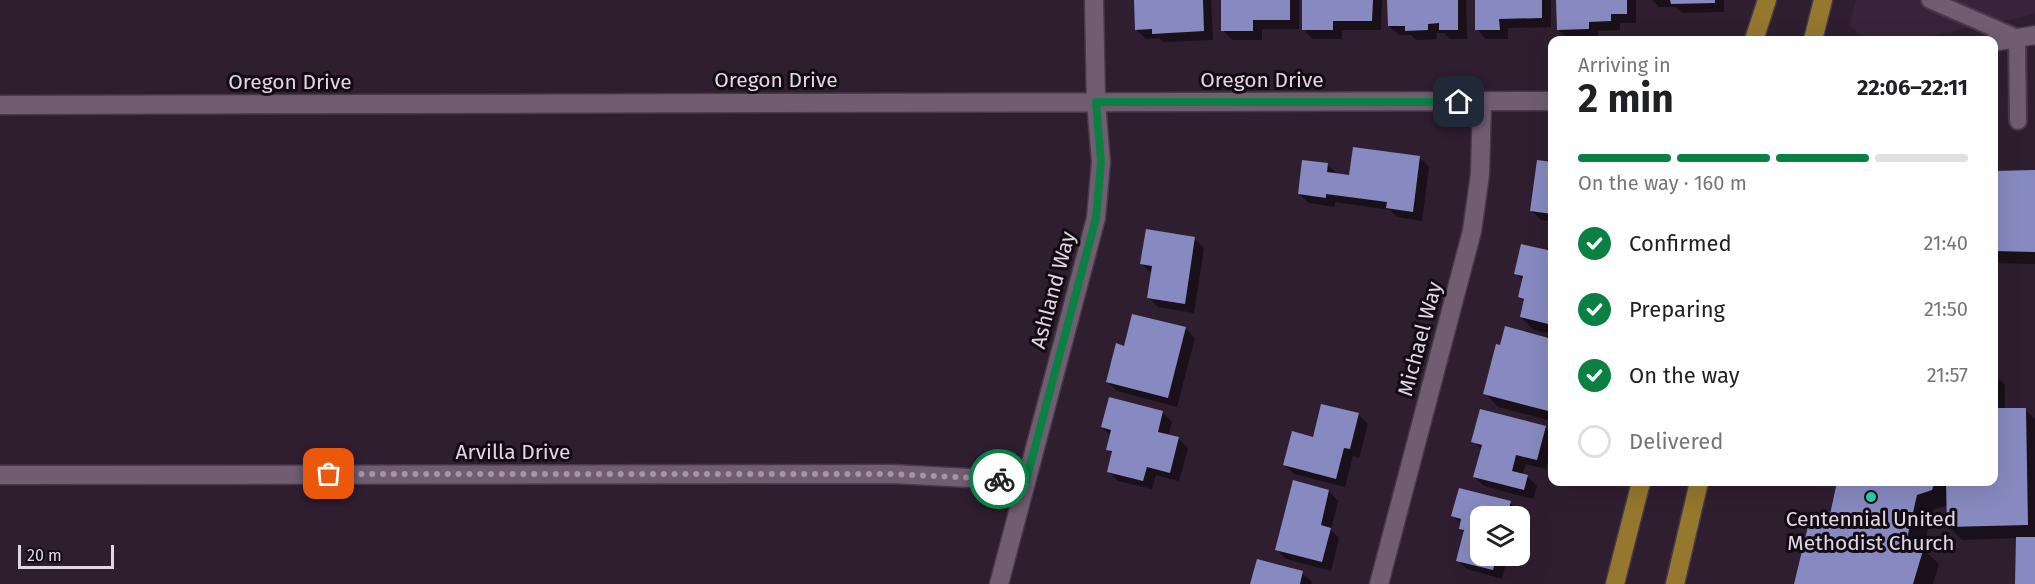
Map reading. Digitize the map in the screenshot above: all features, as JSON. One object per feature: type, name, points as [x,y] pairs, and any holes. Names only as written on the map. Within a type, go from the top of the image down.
[{"type":"main road","points":[[1755,36],[1767,0]]},
{"type":"main road","points":[[1814,36],[1823,0]]},
{"type":"main road","points":[[1615,584],[1640,486]]},
{"type":"main road","points":[[1675,584],[1697,486]]},
{"type":"street","name":"Ashland Way","points":[[999,584],[1096,218],[1101,162],[1096,102],[1094,0]]},
{"type":"street","points":[[1998,41],[2035,35]]},
{"type":"street","name":"Oregon Drive","points":[[0,105],[1548,101]]},
{"type":"street","name":"Michael Way","points":[[1379,584],[1472,231],[1480,174],[1482,102]]},
{"type":"street","name":"Arvilla Drive","points":[[0,475],[892,474],[1026,481]]},
{"type":"lane","points":[[1930,0],[2017,38],[2018,122]]},
{"type":"shaded area","points":[[1856,0],[2035,0],[2035,14],[1929,36],[1863,36],[1849,26]]},
{"type":"building","points":[[1134,0],[1203,0],[1204,31],[1152,34],[1152,29],[1135,30]]},
{"type":"building","points":[[1221,0],[1290,0],[1290,20],[1253,20],[1253,31],[1221,31]]},
{"type":"building","points":[[1302,0],[1373,0],[1372,21],[1333,21],[1333,30],[1302,30]]},
{"type":"building","points":[[1387,0],[1458,0],[1458,30],[1439,30],[1439,23],[1428,24],[1428,30],[1405,31],[1405,26],[1388,26]]},
{"type":"building","points":[[1475,0],[1542,0],[1542,18],[1499,19],[1500,30],[1475,30]]},
{"type":"building","points":[[1556,0],[1627,0],[1627,14],[1611,14],[1611,21],[1589,22],[1589,29],[1557,30]]},
{"type":"building","points":[[1670,0],[1715,0],[1715,3],[1671,4]]},
{"type":"building","points":[[1353,147],[1420,156],[1413,212],[1386,208],[1387,202],[1326,194],[1326,198],[1298,194],[1302,160],[1328,163],[1327,172],[1349,175]]},
{"type":"building","points":[[1537,160],[1548,161],[1548,213],[1530,211]]},
{"type":"building","points":[[2035,170],[2035,252],[1998,251],[1998,171]]},
{"type":"building","points":[[1146,229],[1195,237],[1185,304],[1147,298],[1152,266],[1140,264]]},
{"type":"building","points":[[1521,244],[1548,250],[1548,324],[1520,317],[1524,299],[1518,297],[1523,276],[1514,274]]},
{"type":"building","points":[[1132,314],[1186,327],[1168,398],[1106,382],[1116,343],[1124,346]]},
{"type":"building","points":[[1505,326],[1548,338],[1548,411],[1483,394],[1496,344],[1500,345]]},
{"type":"building","points":[[1109,397],[1163,411],[1158,432],[1179,437],[1170,473],[1147,467],[1143,481],[1107,472],[1112,451],[1106,450],[1111,430],[1101,427]]},
{"type":"building","points":[[1321,404],[1359,413],[1350,449],[1344,448],[1336,479],[1283,465],[1292,431],[1313,437]]},
{"type":"building","points":[[1998,408],[2026,408],[2028,525],[1947,527],[1946,486],[1998,486]]},
{"type":"building","points":[[1480,409],[1546,426],[1537,460],[1516,455],[1512,471],[1528,475],[1524,490],[1473,477],[1482,445],[1471,442]]},
{"type":"building","points":[[1293,480],[1329,490],[1321,525],[1331,528],[1322,562],[1275,550]]},
{"type":"building","points":[[1836,486],[1934,486],[1932,490],[1917,495],[1906,543],[1924,547],[1913,584],[1794,584],[1811,514],[1829,519]]},
{"type":"building","points":[[1459,488],[1511,501],[1510,506],[1470,506],[1470,564],[1456,561],[1464,530],[1459,529],[1461,519],[1451,516]]},
{"type":"building","points":[[2016,537],[2035,537],[2035,584],[2015,584]]},
{"type":"building","points":[[1257,559],[1303,571],[1300,584],[1250,584]]},
{"type":"building","points":[[1477,566],[1494,566],[1493,570]]},
{"type":"way so far","points":[[329,474],[892,474],[999,479]]},
{"type":"place","name":"Centennial United Methodist Church","points":[[1871,497]]},
{"type":"route","points":[[999,479],[1026,481],[1096,218],[1101,162],[1096,102],[1459,102]]}]
